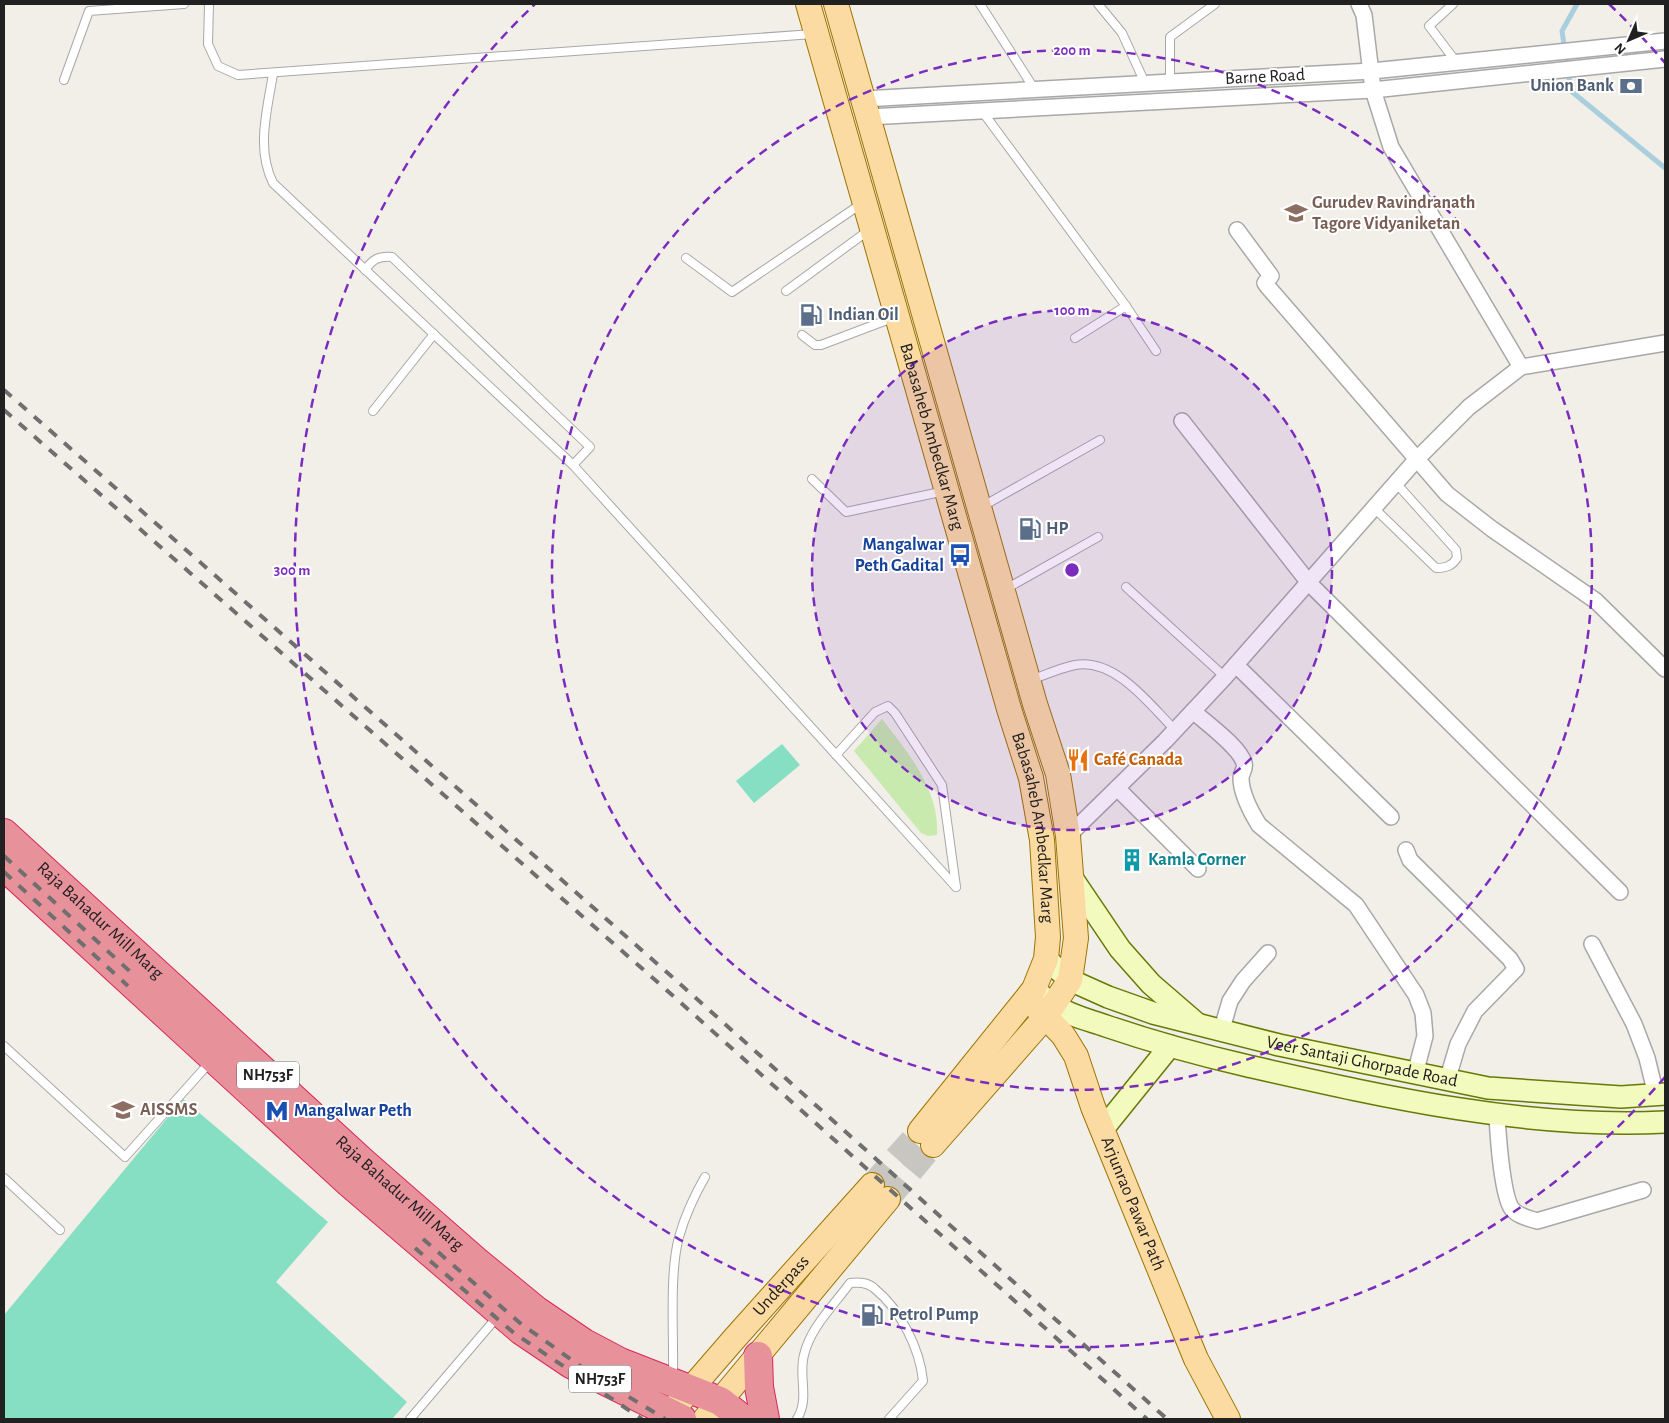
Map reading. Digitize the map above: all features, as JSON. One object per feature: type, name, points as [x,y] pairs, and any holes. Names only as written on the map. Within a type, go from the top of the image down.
[{"type":"highway","name":"Raja Bahadur Mill Marg","points":[[4,833],[213,1058],[347,1181],[500,1313],[571,1364],[676,1416]]},
{"type":"highway","name":"Raja Bahadur Mill Marg","points":[[4,866],[114,950],[371,1169],[476,1262],[537,1312],[591,1347],[620,1362],[682,1385],[713,1410],[743,1419]]},
{"type":"highway","points":[[758,1356],[759,1387],[765,1419]]},
{"type":"main road","name":"Babasaheb Ambedkar Marg","points":[[808,4],[1008,709],[1031,778],[1042,840],[1048,937],[1046,959],[1025,1000]]},
{"type":"main road","name":"Babasaheb Ambedkar Marg","points":[[836,4],[1002,591],[1058,774],[1068,836],[1076,938],[1070,980]]},
{"type":"main road","points":[[1072,878],[1119,947],[1145,977],[1199,1026]]},
{"type":"main road","name":"Veer Santaji Ghorpade Road","points":[[1046,959],[1070,980],[1153,1013],[1220,1032],[1447,1081],[1488,1088],[1621,1097],[1661,1095]]},
{"type":"main road","points":[[1025,1000],[927,1138],[1025,1038],[1057,1012],[1070,980]]},
{"type":"main road","name":"Arjunrao Pawar Path","points":[[1025,1000],[1057,1012],[1063,1034],[1076,1056],[1102,1129],[1196,1358],[1228,1419]]},
{"type":"main road","name":"Veer Santaji Ghorpade Road","points":[[1057,1012],[1170,1046],[1248,1066],[1446,1108],[1497,1116],[1621,1124],[1665,1122]]},
{"type":"main road","points":[[1025,1038],[1045,1042],[1053,1046],[1085,1084]]},
{"type":"main road","points":[[1102,1129],[1170,1046]]},
{"type":"main road","name":"Underpass","points":[[676,1416],[682,1385],[880,1192],[758,1356],[713,1410]]},
{"type":"street","points":[[1359,4],[1364,15],[1373,90],[1391,147],[1521,367]]},
{"type":"street","name":"Barne Road","points":[[865,108],[1035,90],[1170,81],[1372,72],[1665,41]]},
{"type":"street","name":"Barne Road","points":[[865,108],[982,111],[1373,90],[1665,59]]},
{"type":"street","points":[[1237,230],[1270,276],[1265,283],[1268,287],[1416,460],[1454,500],[1596,601],[1665,668]]},
{"type":"street","points":[[1068,836],[1194,711],[1416,460],[1469,407],[1521,367],[1665,343]]},
{"type":"street","points":[[1182,421],[1309,583],[1620,892]]},
{"type":"street","points":[[1236,665],[1391,817]]},
{"type":"street","points":[[1194,711],[1241,755],[1245,766],[1241,778],[1250,811],[1259,825],[1356,905],[1416,995],[1423,1012],[1425,1036],[1415,1074]]},
{"type":"street","points":[[1117,788],[1198,869]]},
{"type":"street","points":[[1406,850],[1410,860],[1510,959],[1516,969],[1475,1011],[1458,1044],[1447,1081]]},
{"type":"street","points":[[1592,944],[1634,1024],[1661,1095]]},
{"type":"street","points":[[1220,1032],[1230,1001],[1243,981],[1268,953]]},
{"type":"street","points":[[1497,1116],[1504,1180],[1512,1208],[1523,1217],[1537,1221],[1643,1190]]},
{"type":"lane","points":[[64,80],[89,11],[184,4]]},
{"type":"lane","points":[[209,4],[208,44],[218,66],[238,75],[817,34]]},
{"type":"lane","points":[[980,4],[1035,90]]},
{"type":"lane","points":[[1098,4],[1122,33],[1144,83]]},
{"type":"lane","points":[[1170,81],[1170,37],[1215,4]]},
{"type":"lane","points":[[1453,4],[1429,26],[1457,62]]},
{"type":"lane","points":[[273,74],[262,151],[266,168],[273,183],[573,465],[836,755],[943,872],[956,887],[942,785],[895,713],[888,706],[875,712],[836,755]]},
{"type":"lane","points":[[982,111],[1126,306],[1156,352]]},
{"type":"lane","points":[[686,258],[732,292],[865,202]]},
{"type":"lane","points":[[786,291],[872,228]]},
{"type":"lane","points":[[365,270],[373,259],[382,256],[392,257],[590,447],[573,465]]},
{"type":"lane","points":[[1075,338],[1126,306]]},
{"type":"lane","points":[[802,335],[815,345],[821,345],[897,316]]},
{"type":"lane","points":[[373,411],[434,334]]},
{"type":"lane","points":[[979,508],[1100,440]]},
{"type":"lane","points":[[812,479],[846,512],[946,491]]},
{"type":"lane","points":[[1374,508],[1436,568],[1444,568],[1453,564],[1457,558],[1456,550],[1396,483]]},
{"type":"lane","points":[[1002,591],[1098,538]]},
{"type":"lane","points":[[1126,587],[1225,677]]},
{"type":"lane","points":[[1028,681],[1076,665],[1096,666],[1116,674],[1175,730]]},
{"type":"lane","points":[[4,1046],[126,1157],[213,1058]]},
{"type":"lane","points":[[682,1385],[674,1303],[679,1239],[693,1199],[705,1177]]},
{"type":"lane","points":[[4,1178],[60,1230]]},
{"type":"lane","points":[[798,1419],[804,1404],[803,1356],[811,1336],[850,1283],[862,1282],[875,1288],[892,1308],[906,1329],[922,1369],[923,1381],[888,1419]]},
{"type":"lane","points":[[410,1419],[500,1313]]},
{"type":"green space","points":[[882,719],[912,759],[928,788],[937,819],[937,835],[928,836],[921,833],[854,751]]},
{"type":"green space","points":[[782,744],[800,765],[754,803],[736,781]]},
{"type":"green space","points":[[183,1099],[328,1222],[276,1282],[407,1402],[392,1419],[4,1419],[4,1315]]},
{"type":"waterway","points":[[1577,4],[1562,31],[1571,91],[1665,168]]},
{"type":"tunnel","points":[[872,1185],[920,1131]]},
{"type":"tunnel","points":[[888,1199],[933,1145]]},
{"type":"railway","points":[[4,390],[670,975],[1167,1419]]},
{"type":"railway","points":[[4,410],[662,986],[1147,1419]]},
{"type":"railway","points":[[4,856],[136,977]]},
{"type":"railway","points":[[4,872],[128,986]]},
{"type":"railway","points":[[423,1239],[520,1323],[590,1373],[665,1419]]},
{"type":"railway","points":[[415,1248],[514,1333],[642,1419]]},
{"type":"place","name":"Union Bank","points":[[1631,86]]},
{"type":"place","name":"Gurudev Ravindranath Tagore Vidyaniketan","points":[[1296,213]]},
{"type":"place","name":"Indian Oil","points":[[811,315]]},
{"type":"place","name":"HP","points":[[1030,529]]},
{"type":"place","name":"Mangalwar Peth Gadital","points":[[960,555]]},
{"type":"place","name":"Café Canada","points":[[1078,760]]},
{"type":"place","name":"Kamla Corner","points":[[1132,860]]},
{"type":"place","name":"AISSMS","points":[[123,1110]]},
{"type":"place","name":"Mangalwar Peth","points":[[277,1111]]},
{"type":"place","name":"Petrol Pump","points":[[872,1315]]}]
